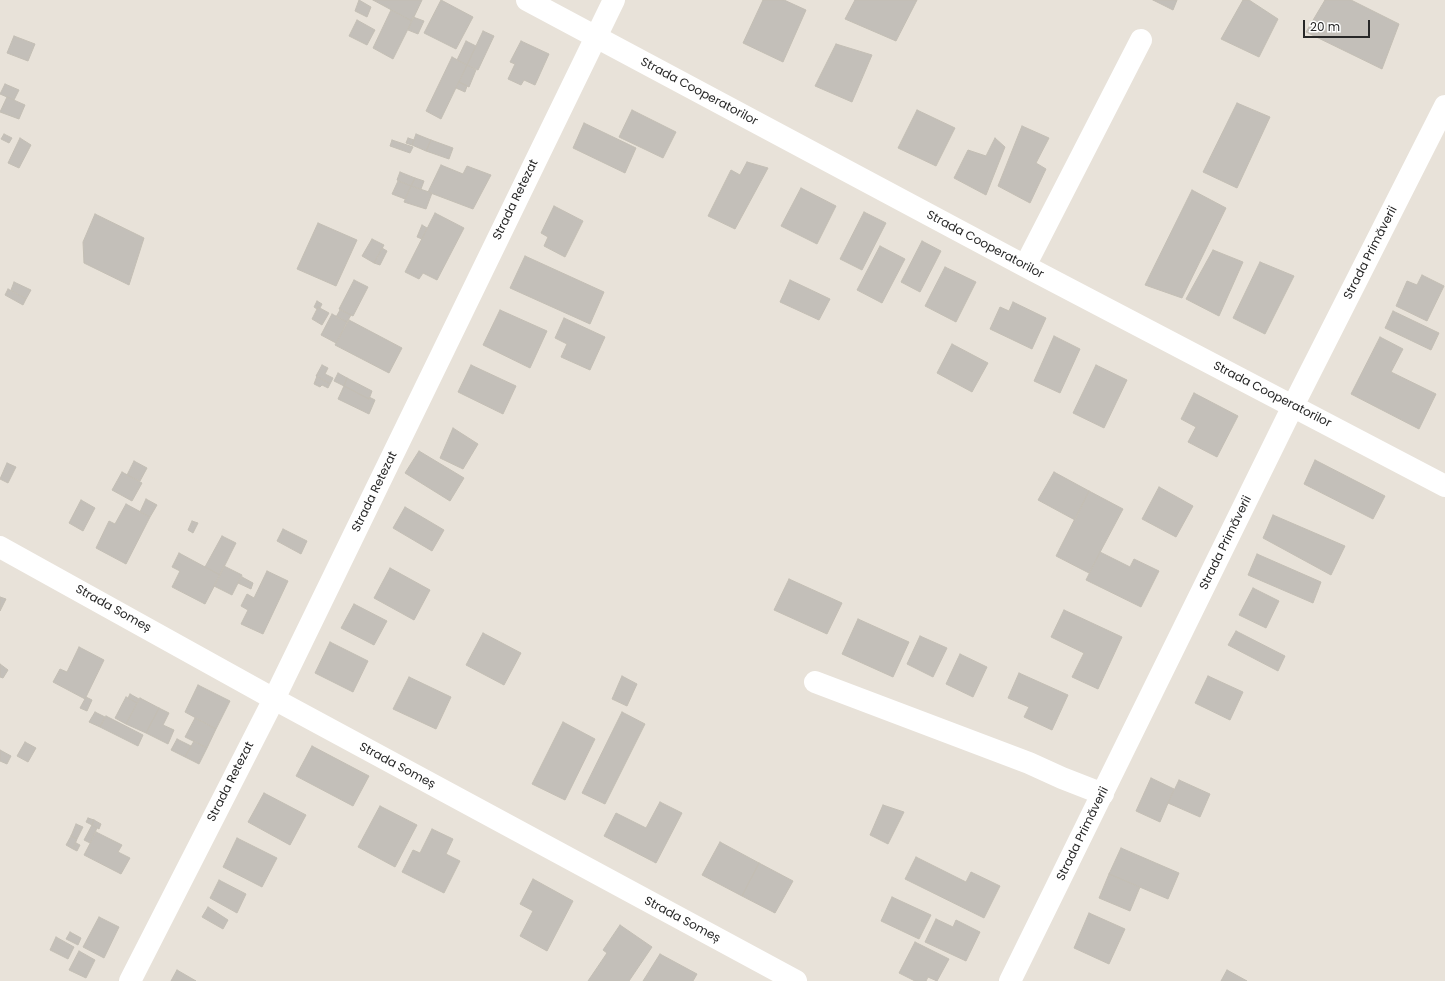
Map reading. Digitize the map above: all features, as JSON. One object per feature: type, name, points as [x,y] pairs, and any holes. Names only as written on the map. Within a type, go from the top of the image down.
[{"type":"street","name":"Strada Cooperatorilor","points":[[527,0],[1025,266],[1445,486]]},
{"type":"street","name":"Strada Retezat","points":[[130,981],[274,699],[614,0]]},
{"type":"street","points":[[1025,266],[1140,40]]},
{"type":"street","name":"Strada Primăverii","points":[[1010,981],[1293,406],[1445,106]]},
{"type":"street","name":"Strada Someș","points":[[0,547],[274,699],[796,981]]},
{"type":"street","points":[[815,682],[1029,763],[1103,794]]},
{"type":"building","points":[[359,0],[371,7],[367,17],[355,11]]},
{"type":"building","points":[[373,0],[422,0],[412,21]]},
{"type":"building","points":[[441,0],[473,17],[456,49],[424,33]]},
{"type":"building","points":[[763,0],[784,0],[806,10],[783,62],[743,43]]},
{"type":"building","points":[[855,0],[917,0],[896,41],[845,19]]},
{"type":"building","points":[[1153,0],[1177,0],[1173,10]]},
{"type":"building","points":[[1243,0],[1249,0],[1278,19],[1259,57],[1221,39]]},
{"type":"building","points":[[1325,0],[1351,0],[1399,24],[1382,69],[1306,32]]},
{"type":"building","points":[[391,10],[412,21],[393,59],[373,48]]},
{"type":"building","points":[[413,17],[424,21],[418,34],[408,30]]},
{"type":"building","points":[[357,20],[375,30],[367,45],[349,36]]},
{"type":"building","points":[[483,31],[494,36],[478,70],[467,65]]},
{"type":"building","points":[[14,36],[35,44],[28,61],[7,53]]},
{"type":"building","points":[[466,41],[476,46],[467,65],[457,60]]},
{"type":"building","points":[[521,41],[549,54],[535,85],[524,80],[521,85],[508,79],[515,64],[510,62]]},
{"type":"building","points":[[836,44],[872,55],[852,102],[815,86]]},
{"type":"building","points":[[452,57],[467,65],[441,119],[426,111]]},
{"type":"building","points":[[467,65],[476,70],[469,87],[459,82]]},
{"type":"building","points":[[459,82],[467,86],[465,92],[456,88]]},
{"type":"building","points":[[5,84],[19,90],[14,100],[0,94]]},
{"type":"building","points":[[7,97],[25,105],[19,119],[0,112]]},
{"type":"building","points":[[1237,103],[1270,117],[1237,188],[1203,172]]},
{"type":"building","points":[[632,110],[676,132],[663,158],[619,137]]},
{"type":"building","points":[[917,110],[955,128],[936,166],[898,148]]},
{"type":"building","points":[[584,123],[636,148],[625,173],[573,148]]},
{"type":"building","points":[[1022,126],[1049,138],[1036,163],[1046,169],[1030,203],[998,186]]},
{"type":"building","points":[[4,134],[12,138],[9,143],[1,139]]},
{"type":"building","points":[[416,134],[431,140],[426,151],[412,145]]},
{"type":"building","points":[[20,138],[31,145],[19,168],[8,163]]},
{"type":"building","points":[[408,138],[414,140],[412,145],[406,143]]},
{"type":"building","points":[[995,138],[1005,147],[986,195],[954,178],[968,150],[986,156]]},
{"type":"building","points":[[392,140],[413,147],[410,153],[390,146]]},
{"type":"building","points":[[431,140],[453,148],[449,159],[426,151]]},
{"type":"building","points":[[747,162],[768,168],[735,229],[708,216],[731,170],[740,175]]},
{"type":"building","points":[[441,165],[463,174],[467,166],[491,175],[473,209],[428,192]]},
{"type":"building","points":[[400,172],[415,178],[411,186],[397,180]]},
{"type":"building","points":[[415,178],[424,181],[421,189],[411,186]]},
{"type":"building","points":[[398,181],[411,186],[405,199],[392,194]]},
{"type":"building","points":[[411,186],[432,193],[426,209],[404,202]]},
{"type":"building","points":[[801,188],[836,206],[817,244],[781,226]]},
{"type":"building","points":[[1192,190],[1226,208],[1182,298],[1145,285]]},
{"type":"building","points":[[554,206],[583,221],[565,257],[544,246],[548,237],[541,233]]},
{"type":"building","points":[[864,212],[886,223],[862,270],[840,259]]},
{"type":"building","points":[[435,213],[464,228],[437,280],[423,273],[419,279],[405,272]]},
{"type":"building","points":[[95,214],[144,238],[129,285],[84,263],[83,242]]},
{"type":"building","points":[[318,223],[357,240],[336,286],[297,269]]},
{"type":"building","points":[[422,225],[427,228],[422,239],[417,237]]},
{"type":"building","points":[[372,239],[384,245],[374,263],[362,256]]},
{"type":"building","points":[[922,241],[941,251],[920,292],[901,282]]},
{"type":"building","points":[[880,246],[905,259],[882,303],[857,290]]},
{"type":"building","points":[[382,248],[387,251],[380,265],[374,263]]},
{"type":"building","points":[[1213,250],[1243,262],[1219,316],[1186,299]]},
{"type":"building","points":[[525,256],[604,292],[590,324],[510,288]]},
{"type":"building","points":[[1260,262],[1294,276],[1265,334],[1233,318]]},
{"type":"building","points":[[945,267],[976,282],[956,322],[925,306]]},
{"type":"building","points":[[1422,275],[1444,286],[1427,321],[1396,306],[1407,281],[1417,285]]},
{"type":"building","points":[[354,280],[368,287],[353,316],[339,309]]},
{"type":"building","points":[[790,280],[830,299],[819,320],[780,302]]},
{"type":"building","points":[[14,282],[31,290],[26,299],[11,290]]},
{"type":"building","points":[[8,289],[26,299],[23,305],[5,295]]},
{"type":"building","points":[[317,301],[322,304],[320,308],[318,307],[317,309],[314,307]]},
{"type":"building","points":[[1013,302],[1046,318],[1032,349],[990,329],[1000,307],[1009,311]]},
{"type":"building","points":[[318,307],[329,313],[322,325],[312,319]]},
{"type":"building","points":[[340,310],[351,315],[347,322],[336,317]]},
{"type":"building","points":[[500,310],[547,331],[530,368],[483,345]]},
{"type":"building","points":[[1393,311],[1439,333],[1431,350],[1385,328]]},
{"type":"building","points":[[332,314],[347,322],[336,343],[321,335]]},
{"type":"building","points":[[564,318],[605,337],[590,370],[561,357],[567,344],[555,338]]},
{"type":"building","points":[[349,320],[402,348],[389,373],[335,345]]},
{"type":"building","points":[[1054,336],[1080,349],[1060,393],[1034,381]]},
{"type":"building","points":[[1380,337],[1403,349],[1391,372],[1436,394],[1419,429],[1351,394]]},
{"type":"building","points":[[952,344],[988,363],[972,392],[937,373]]},
{"type":"building","points":[[322,365],[328,368],[325,374],[333,378],[330,384],[316,376]]},
{"type":"building","points":[[471,365],[516,386],[503,414],[458,392]]},
{"type":"building","points":[[1096,365],[1127,380],[1104,428],[1073,413]]},
{"type":"building","points":[[338,373],[347,378],[344,386],[334,381]]},
{"type":"building","points":[[317,376],[330,384],[328,388],[322,385],[320,387],[314,384]]},
{"type":"building","points":[[347,378],[372,391],[369,399],[344,386]]},
{"type":"building","points":[[344,386],[369,399],[369,397],[375,400],[369,414],[338,399]]},
{"type":"building","points":[[1194,393],[1238,416],[1217,457],[1188,442],[1196,427],[1181,419]]},
{"type":"building","points":[[453,428],[478,444],[463,469],[440,458]]},
{"type":"building","points":[[419,451],[464,478],[450,501],[405,473]]},
{"type":"building","points":[[1315,460],[1385,496],[1373,519],[1304,484]]},
{"type":"building","points":[[134,461],[147,468],[140,481],[127,475]]},
{"type":"building","points":[[7,463],[16,467],[8,483],[0,479]]},
{"type":"building","points":[[122,472],[142,483],[132,501],[112,490]]},
{"type":"building","points":[[1054,472],[1089,491],[1075,520],[1038,500]]},
{"type":"building","points":[[1159,487],[1193,506],[1176,537],[1142,519]]},
{"type":"building","points":[[1089,491],[1123,509],[1089,573],[1056,556]]},
{"type":"building","points":[[146,499],[157,505],[150,517],[140,512]]},
{"type":"building","points":[[81,500],[95,508],[83,531],[69,523]]},
{"type":"building","points":[[126,504],[150,517],[126,564],[96,548],[109,521],[115,524]]},
{"type":"building","points":[[405,507],[444,530],[432,551],[393,528]]},
{"type":"building","points":[[1273,515],[1345,546],[1331,575],[1263,538]]},
{"type":"building","points":[[192,521],[198,523],[193,533],[188,530]]},
{"type":"building","points":[[283,529],[307,541],[301,554],[277,541]]},
{"type":"building","points":[[222,536],[236,543],[220,575],[205,567]]},
{"type":"building","points":[[1100,552],[1130,567],[1134,559],[1159,571],[1141,607],[1086,580]]},
{"type":"building","points":[[179,553],[220,575],[205,604],[172,587],[180,571],[172,567]]},
{"type":"building","points":[[1257,554],[1321,582],[1313,603],[1248,575]]},
{"type":"building","points":[[224,566],[242,575],[232,595],[214,586]]},
{"type":"building","points":[[390,568],[430,590],[414,620],[374,598]]},
{"type":"building","points":[[267,571],[288,581],[263,634],[241,624],[248,610],[241,606],[247,594],[254,598]]},
{"type":"building","points":[[242,577],[253,583],[251,589],[238,583]]},
{"type":"building","points":[[789,579],[842,603],[827,634],[774,610]]},
{"type":"building","points":[[1253,588],[1279,601],[1266,628],[1239,615]]},
{"type":"building","points":[[0,597],[6,599],[0,611]]},
{"type":"building","points":[[354,604],[387,621],[374,645],[341,628]]},
{"type":"building","points":[[1064,610],[1122,637],[1098,689],[1072,677],[1084,653],[1051,637]]},
{"type":"building","points":[[858,619],[909,642],[893,677],[842,654]]},
{"type":"building","points":[[1236,631],[1285,656],[1278,671],[1228,645]]},
{"type":"building","points":[[483,633],[521,653],[504,685],[466,665]]},
{"type":"building","points":[[920,636],[947,648],[933,677],[907,664]]},
{"type":"building","points":[[330,642],[368,661],[353,692],[315,673]]},
{"type":"building","points":[[79,647],[104,660],[85,699],[53,682],[60,669],[67,672]]},
{"type":"building","points":[[960,654],[987,667],[973,697],[946,684]]},
{"type":"building","points":[[0,664],[8,670],[3,678],[0,677]]},
{"type":"building","points":[[1019,673],[1068,695],[1052,730],[1024,717],[1029,707],[1008,698]]},
{"type":"building","points":[[622,676],[637,684],[627,706],[612,699]]},
{"type":"building","points":[[1208,676],[1243,692],[1230,720],[1195,703]]},
{"type":"building","points":[[409,677],[451,697],[436,729],[393,709]]},
{"type":"building","points":[[198,685],[230,701],[216,729],[185,712]]},
{"type":"building","points":[[130,694],[139,699],[137,703],[128,698]]},
{"type":"building","points":[[86,697],[92,700],[87,711],[80,708]]},
{"type":"building","points":[[126,697],[137,703],[126,724],[115,718]]},
{"type":"building","points":[[140,698],[159,708],[146,733],[126,724]]},
{"type":"building","points":[[159,708],[169,713],[163,725],[174,730],[168,744],[146,733]]},
{"type":"building","points":[[95,712],[105,717],[100,727],[89,722]]},
{"type":"building","points":[[622,712],[645,724],[605,804],[582,793]]},
{"type":"building","points":[[106,716],[143,735],[138,746],[100,727]]},
{"type":"building","points":[[195,718],[216,729],[207,748],[185,737]]},
{"type":"building","points":[[563,722],[595,739],[565,800],[532,784]]},
{"type":"building","points":[[177,739],[191,746],[185,757],[171,750]]},
{"type":"building","points":[[194,741],[207,748],[199,764],[185,757]]},
{"type":"building","points":[[25,742],[36,748],[28,762],[17,756]]},
{"type":"building","points":[[312,746],[369,776],[353,806],[296,776]]},
{"type":"building","points":[[0,750],[11,756],[7,764],[0,761]]},
{"type":"building","points":[[1151,778],[1174,789],[1160,822],[1136,811]]},
{"type":"building","points":[[1179,780],[1210,794],[1200,817],[1168,803]]},
{"type":"building","points":[[264,793],[306,815],[290,845],[248,822]]},
{"type":"building","points":[[660,802],[682,813],[656,863],[604,836],[616,813],[646,828]]},
{"type":"building","points":[[883,805],[904,812],[888,844],[870,835]]},
{"type":"building","points":[[380,806],[417,825],[395,867],[358,847]]},
{"type":"building","points":[[88,818],[94,820],[92,825],[86,822]]},
{"type":"building","points":[[94,820],[101,824],[99,829],[92,825]]},
{"type":"building","points":[[76,824],[83,827],[77,839],[71,836]]},
{"type":"building","points":[[92,825],[97,828],[90,843],[84,840]]},
{"type":"building","points":[[432,829],[453,839],[446,854],[460,861],[444,893],[402,872],[413,850],[420,853]]},
{"type":"building","points":[[96,832],[122,845],[118,852],[130,858],[121,874],[84,855]]},
{"type":"building","points":[[71,836],[77,839],[73,849],[66,845]]},
{"type":"building","points":[[237,838],[277,858],[262,887],[223,867]]},
{"type":"building","points":[[720,842],[759,863],[742,896],[702,875]]},
{"type":"building","points":[[76,843],[80,845],[77,851],[73,849]]},
{"type":"building","points":[[1121,848],[1179,873],[1168,899],[1109,874]]},
{"type":"building","points":[[916,857],[966,882],[971,872],[1000,886],[984,918],[905,879]]},
{"type":"building","points":[[759,863],[793,881],[775,913],[742,896]]},
{"type":"building","points":[[1109,874],[1140,887],[1130,911],[1099,898]]},
{"type":"building","points":[[533,879],[573,901],[547,951],[520,936],[533,911],[520,904]]},
{"type":"building","points":[[219,880],[246,894],[237,913],[210,898]]},
{"type":"building","points":[[892,897],[931,915],[919,939],[881,921]]},
{"type":"building","points":[[208,907],[228,920],[223,929],[202,917]]},
{"type":"building","points":[[1089,913],[1125,929],[1109,964],[1074,948]]},
{"type":"building","points":[[99,917],[119,927],[104,958],[83,947]]},
{"type":"building","points":[[936,919],[953,927],[956,920],[980,932],[966,961],[925,942]]},
{"type":"building","points":[[620,925],[652,947],[629,981],[588,981],[607,953],[603,950]]},
{"type":"building","points":[[70,932],[81,938],[78,945],[66,939]]},
{"type":"building","points":[[56,937],[74,947],[68,959],[50,950]]},
{"type":"building","points":[[915,942],[949,959],[937,981],[928,977],[926,981],[915,981],[899,973]]},
{"type":"building","points":[[79,951],[95,960],[86,978],[69,970]]},
{"type":"building","points":[[660,954],[697,974],[693,981],[643,981]]},
{"type":"building","points":[[177,970],[196,981],[171,981]]},
{"type":"building","points":[[1227,970],[1247,981],[1221,981]]}]
